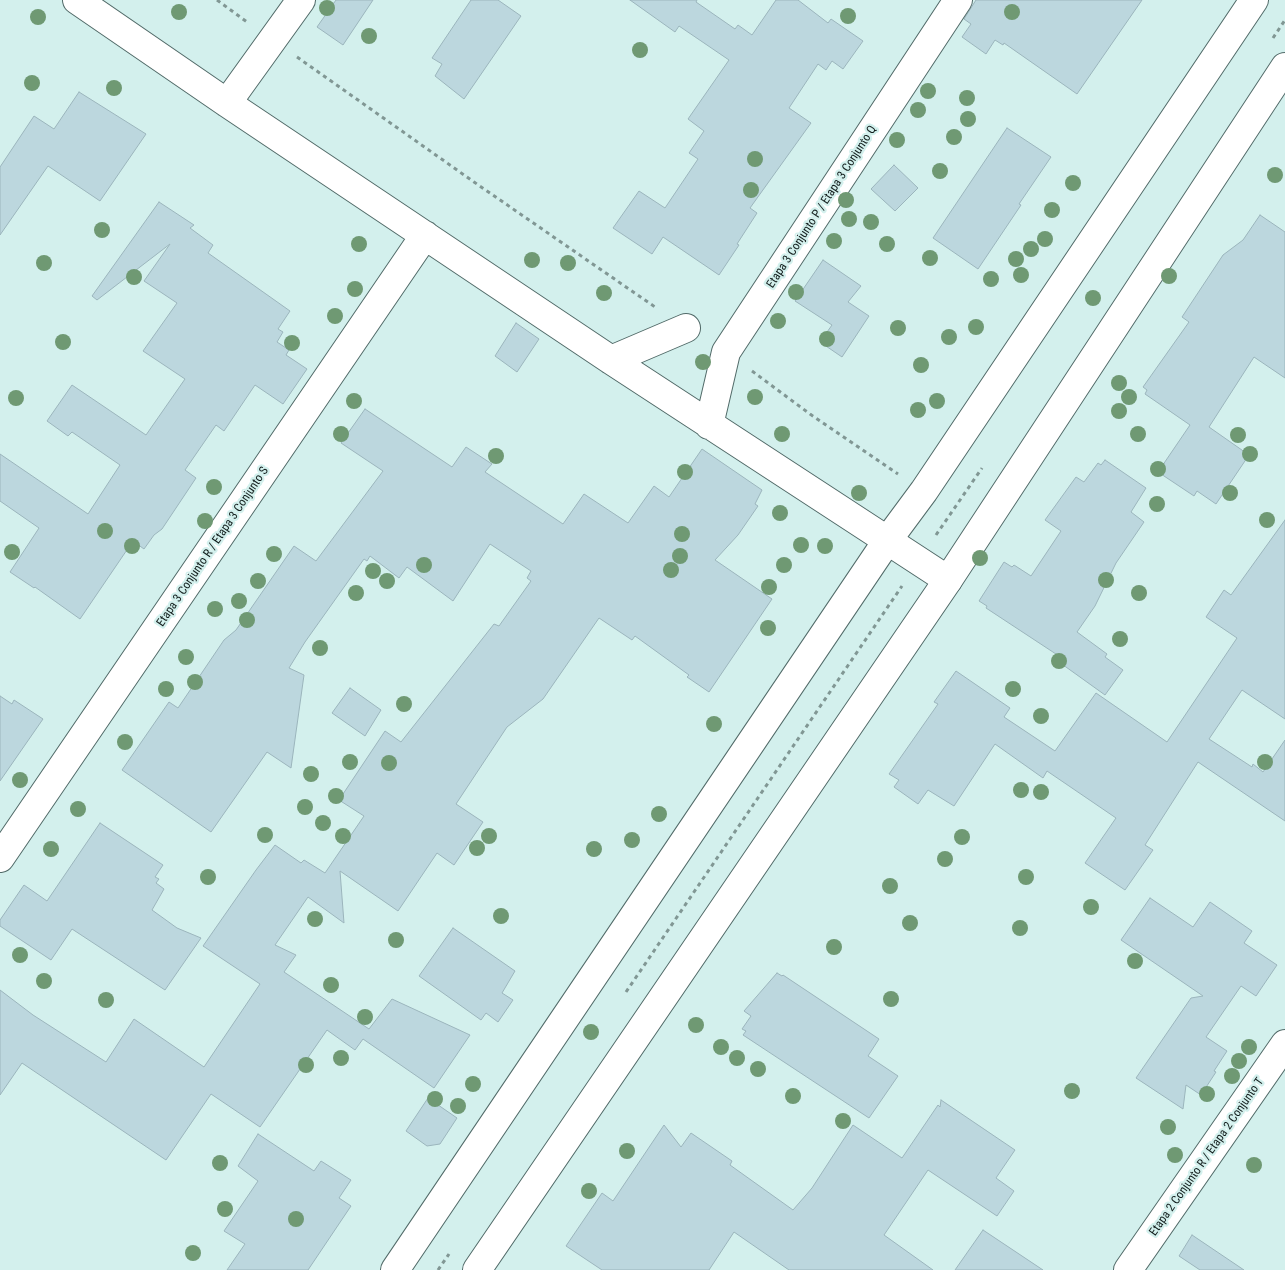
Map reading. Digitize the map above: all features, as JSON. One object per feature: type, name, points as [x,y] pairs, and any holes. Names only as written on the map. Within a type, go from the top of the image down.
[{"type":"street","points":[[77,0],[227,104],[611,360],[948,580]]},
{"type":"street","points":[[227,104],[301,0]]},
{"type":"street","name":"Etapa 3 Conjunto P / Etapa 3 Conjunto Q","points":[[709,424],[726,352],[958,0]]},
{"type":"street","points":[[395,1270],[888,541],[924,491],[1254,0]]},
{"type":"street","points":[[477,1270],[948,580],[1285,67]]},
{"type":"street","name":"Etapa 3 Conjunto R / Etapa 3 Conjunto S","points":[[0,858],[425,235]]},
{"type":"street","points":[[611,360],[686,328]]},
{"type":"street","name":"Etapa 2 Conjunto R / Etapa 2 Conjunto T","points":[[1128,1270],[1285,1044]]},
{"type":"path","points":[[217,0],[474,182],[686,328]]},
{"type":"path","points":[[1268,44],[1285,20]]},
{"type":"path","points":[[726,352],[810,414],[924,491]]},
{"type":"path","points":[[622,998],[986,462]]},
{"type":"path","points":[[438,1270],[449,1254]]},
{"type":"building","points":[[336,0],[373,0],[343,45],[317,27]]},
{"type":"building","points":[[471,0],[498,0],[521,16],[464,99],[435,76],[442,64],[432,58]]},
{"type":"building","points":[[630,0],[697,0],[696,2],[735,29],[738,25],[752,35],[776,0],[798,0],[828,23],[831,19],[863,41],[843,69],[832,61],[826,70],[818,64],[789,108],[811,123],[750,208],[757,213],[719,275],[663,237],[652,254],[613,228],[639,191],[665,208],[698,159],[689,153],[704,131],[688,119],[729,60],[679,26],[675,32]]},
{"type":"building","points":[[976,0],[1142,0],[1077,94],[1004,43],[1003,45],[995,40],[986,54],[962,37],[971,24],[964,19]]},
{"type":"building","points":[[79,92],[146,134],[100,201],[48,166],[0,235],[0,167],[34,116],[54,129]]},
{"type":"building","points":[[1007,128],[1051,157],[978,269],[933,238]]},
{"type":"building","points":[[894,165],[918,188],[895,211],[871,189]]},
{"type":"building","points":[[159,202],[194,225],[190,228],[213,245],[208,253],[290,311],[278,329],[283,332],[277,342],[289,350],[286,355],[307,369],[283,404],[255,385],[224,431],[216,425],[185,470],[196,478],[162,529],[154,535],[144,549],[133,541],[80,619],[10,572],[39,528],[0,501],[0,454],[88,514],[120,465],[72,432],[68,436],[47,421],[72,385],[146,435],[185,379],[143,351],[177,303],[144,281],[170,244],[97,300],[92,296]]},
{"type":"building","points":[[1260,215],[1285,232],[1285,378],[1254,357],[1209,427],[1249,455],[1216,504],[1197,491],[1194,496],[1158,472],[1190,425],[1145,394],[1147,390],[1143,387],[1189,322],[1182,317],[1223,255],[1243,240]]},
{"type":"building","points":[[823,260],[861,286],[848,302],[869,316],[842,357],[820,342],[832,325],[795,301]]},
{"type":"building","points":[[516,323],[539,339],[517,372],[495,356]]},
{"type":"building","points":[[365,409],[452,467],[466,447],[492,464],[485,472],[563,524],[584,494],[628,523],[654,486],[669,497],[702,449],[762,490],[755,504],[758,506],[738,535],[715,560],[772,599],[709,692],[635,636],[632,640],[599,618],[543,699],[507,727],[456,804],[483,822],[454,865],[437,853],[398,911],[340,871],[344,923],[308,897],[275,945],[296,955],[284,972],[369,1029],[392,999],[470,1035],[434,1088],[363,1039],[355,1050],[327,1030],[260,1127],[211,1094],[166,1160],[22,1063],[0,1095],[0,990],[33,1015],[106,1062],[134,1019],[204,1067],[260,984],[203,946],[275,845],[301,863],[304,860],[325,873],[364,816],[339,800],[385,731],[401,742],[494,624],[499,626],[531,581],[527,578],[531,571],[490,544],[453,601],[407,567],[399,578],[370,556],[367,561],[364,559],[305,642],[289,668],[304,675],[291,768],[267,752],[211,832],[122,770],[169,702],[178,708],[224,640],[236,630],[294,546],[316,561],[383,471],[341,443]]},
{"type":"building","points":[[1105,460],[1146,488],[1131,512],[1144,522],[1116,563],[1095,606],[1077,632],[1107,654],[1105,657],[1123,670],[1105,695],[1059,662],[1062,658],[986,608],[987,606],[979,601],[1004,562],[1012,567],[1014,565],[1031,576],[1061,531],[1045,520],[1076,477],[1084,482],[1098,463],[1101,465]]},
{"type":"building","points":[[1285,520],[1285,719],[1242,690],[1209,739],[1252,767],[1253,764],[1263,772],[1285,740],[1285,821],[1198,762],[1145,845],[1153,850],[1125,890],[1085,863],[1116,818],[1047,771],[1043,778],[995,744],[954,806],[928,790],[918,804],[894,787],[899,780],[889,774],[938,704],[934,702],[956,671],[1010,708],[1004,717],[1055,751],[1096,693],[1167,742],[1237,638],[1206,617],[1224,590],[1231,595]]},
{"type":"building","points":[[350,688],[381,710],[365,736],[332,713]]},
{"type":"building","points":[[0,696],[12,704],[14,700],[43,719],[0,781]]},
{"type":"building","points":[[100,823],[163,865],[155,877],[159,879],[156,883],[164,889],[152,910],[177,928],[201,938],[165,990],[72,929],[51,960],[0,926],[0,920],[24,885],[47,901]]},
{"type":"building","points":[[1150,898],[1193,927],[1210,902],[1252,931],[1244,943],[1277,965],[1256,996],[1241,986],[1206,1037],[1227,1051],[1201,1095],[1186,1085],[1183,1109],[1136,1078],[1191,998],[1203,996],[1121,940]]},
{"type":"building","points":[[453,928],[515,971],[502,993],[513,1000],[498,1022],[486,1013],[481,1020],[419,976]]},
{"type":"building","points":[[777,973],[783,975],[879,1039],[868,1056],[898,1076],[869,1118],[743,1035],[746,1031],[742,1029],[751,1016],[744,1011]]},
{"type":"building","points":[[428,1098],[457,1118],[440,1144],[427,1146],[406,1131]]},
{"type":"building","points":[[941,1100],[1015,1150],[996,1178],[1014,1191],[997,1216],[928,1170],[884,1235],[933,1270],[789,1270],[734,1232],[709,1270],[602,1270],[566,1246],[602,1193],[613,1201],[664,1125],[681,1147],[691,1133],[732,1161],[730,1165],[793,1210],[812,1188],[853,1125],[902,1158],[938,1105],[940,1107]]},
{"type":"building","points":[[258,1134],[314,1171],[321,1161],[351,1180],[339,1198],[351,1206],[308,1270],[227,1270],[245,1244],[224,1231],[258,1181],[238,1166]]},
{"type":"building","points":[[983,1230],[1043,1270],[955,1270]]},
{"type":"building","points":[[1192,1235],[1244,1270],[1200,1270],[1179,1256]]}]
